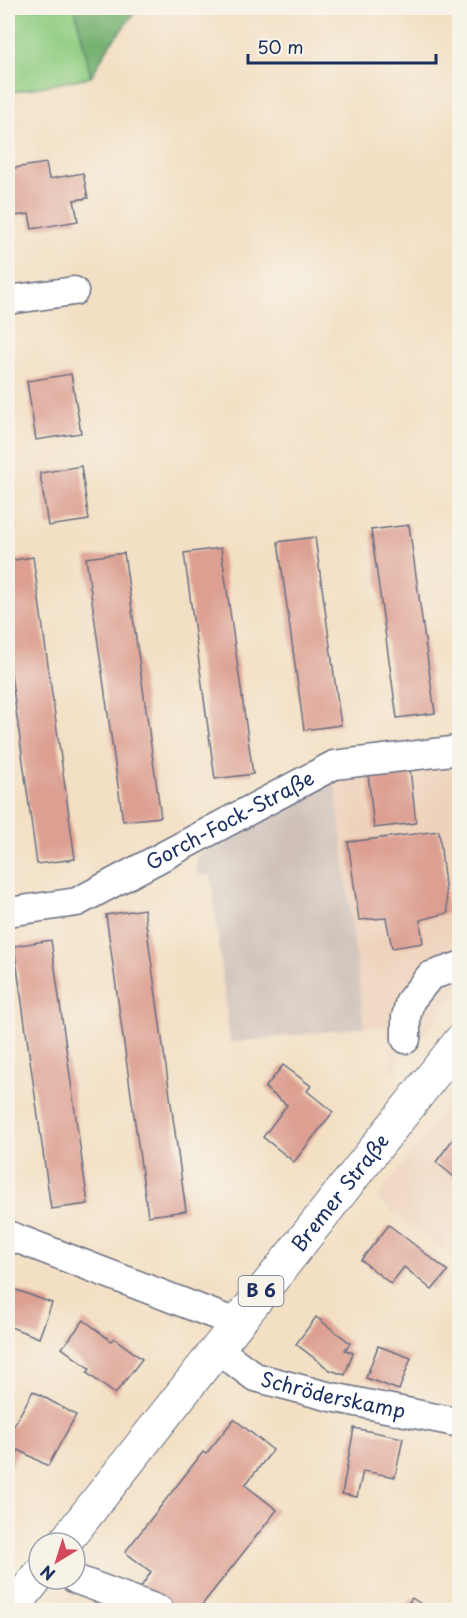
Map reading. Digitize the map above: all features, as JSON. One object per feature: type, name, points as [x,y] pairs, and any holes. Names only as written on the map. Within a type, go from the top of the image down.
[{"type":"main road","name":"Bremer Straße","points":[[73,1531],[459,1041]]},
{"type":"main road","points":[[11,1611],[27,1590]]},
{"type":"street","points":[[8,300],[74,291]]},
{"type":"street","name":"Gorch-Fock-Straße","points":[[8,912],[77,902],[334,765],[459,750]]},
{"type":"street","points":[[406,1039],[406,1017],[410,1001],[430,976],[459,966]]},
{"type":"street","points":[[8,1235],[236,1323]]},
{"type":"street","name":"Schröderskamp","points":[[216,1348],[255,1377],[327,1396],[459,1423]]},
{"type":"street","points":[[87,1583],[159,1611]]},
{"type":"shaded area","points":[[459,760],[459,992],[392,1073],[386,1025],[364,1027],[334,775]]},
{"type":"shaded area","points":[[334,775],[364,1027],[230,1043],[211,876],[197,876],[196,855]]},
{"type":"shaded area","points":[[459,1092],[459,1262],[376,1199]]},
{"type":"green space","points":[[8,8],[75,8],[91,77],[8,93]]},
{"type":"green space","points":[[75,8],[139,8],[110,44],[91,77]]},
{"type":"building","points":[[46,163],[49,179],[83,173],[88,198],[74,200],[78,221],[32,229],[29,214],[8,217],[8,169]]},
{"type":"building","points":[[71,374],[81,433],[36,440],[27,381]]},
{"type":"building","points":[[81,466],[89,520],[48,526],[40,473]]},
{"type":"building","points":[[8,505],[12,524],[8,525]]},
{"type":"building","points":[[409,525],[435,713],[397,718],[371,530]]},
{"type":"building","points":[[315,537],[341,725],[304,730],[278,542]]},
{"type":"building","points":[[221,548],[253,774],[215,779],[184,553]]},
{"type":"building","points":[[124,553],[161,817],[123,821],[86,558]]},
{"type":"building","points":[[33,557],[75,859],[37,864],[8,652],[8,561]]},
{"type":"building","points":[[410,769],[416,823],[374,828],[368,774]]},
{"type":"building","points":[[439,831],[448,913],[420,920],[423,943],[392,948],[386,918],[359,920],[348,842]]},
{"type":"building","points":[[144,909],[186,1211],[148,1216],[106,915]]},
{"type":"building","points":[[51,940],[88,1204],[51,1209],[14,946]]},
{"type":"building","points":[[283,1065],[311,1086],[307,1091],[333,1112],[294,1162],[263,1137],[287,1105],[265,1088]]},
{"type":"building","points":[[459,1131],[459,1181],[436,1162]]},
{"type":"building","points":[[389,1225],[448,1271],[432,1290],[404,1267],[391,1284],[361,1260]]},
{"type":"building","points":[[8,1287],[52,1303],[39,1338],[8,1326]]},
{"type":"building","points":[[316,1317],[350,1343],[345,1350],[353,1353],[345,1375],[330,1370],[296,1344]]},
{"type":"building","points":[[84,1320],[111,1341],[114,1338],[142,1359],[115,1394],[87,1373],[90,1369],[62,1348]]},
{"type":"building","points":[[378,1346],[411,1358],[399,1390],[366,1378]]},
{"type":"building","points":[[33,1391],[76,1415],[48,1466],[19,1450],[10,1467],[8,1466],[8,1423],[13,1427]]},
{"type":"building","points":[[234,1419],[273,1450],[245,1485],[277,1510],[198,1610],[182,1610],[137,1593],[151,1572],[125,1552],[203,1452],[206,1454]]},
{"type":"building","points":[[354,1428],[403,1438],[395,1477],[363,1471],[357,1497],[342,1494]]},
{"type":"building","points":[[412,1598],[430,1610],[403,1610]]}]
